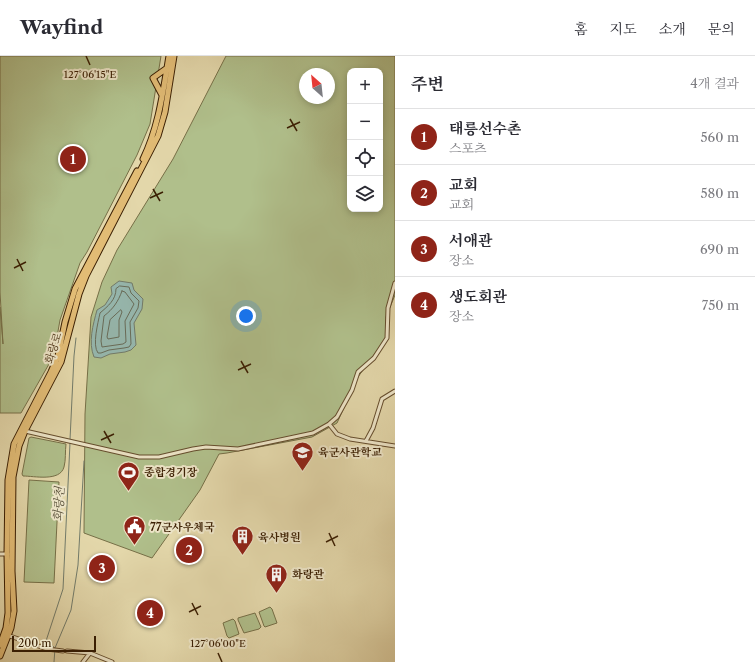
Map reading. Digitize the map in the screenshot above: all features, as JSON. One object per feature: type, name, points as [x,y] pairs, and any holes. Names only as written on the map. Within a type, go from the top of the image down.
[{"type":"main road","name":"화랑로","points":[[23,431],[61,362],[79,294],[86,276],[158,136],[165,112],[170,67],[168,56]]},
{"type":"main road","name":"화랑로","points":[[0,645],[12,624],[14,611],[10,554],[13,477],[23,431],[58,356],[65,322],[75,289],[144,157],[154,133],[162,94],[173,56]]},
{"type":"main road","points":[[165,112],[166,93],[165,92],[162,94],[153,78],[170,67]]},
{"type":"main road","name":"화랑로","points":[[0,656],[6,635]]},
{"type":"street","points":[[23,431],[139,457],[159,457],[199,448],[238,449],[313,433],[329,424],[337,417],[352,390],[358,372],[374,358],[387,338],[388,308],[395,283]]},
{"type":"street","points":[[366,441],[373,428],[382,399],[395,390]]},
{"type":"street","points":[[329,424],[337,434],[350,439],[395,446]]},
{"type":"street","points":[[0,554],[10,554]]},
{"type":"street","points":[[6,635],[47,649],[90,653],[112,662]]},
{"type":"street","points":[[83,662],[90,653]]},
{"type":"green space","points":[[0,56],[161,56],[150,124],[137,155],[80,263],[60,320],[55,348],[49,364],[21,413],[0,413],[0,307],[3,344],[0,292]]},
{"type":"green space","points":[[226,56],[395,56],[395,295],[386,317],[386,338],[358,377],[337,423],[312,437],[219,454],[200,490],[152,558],[84,533],[85,414],[91,317],[102,282],[117,250],[173,159]]},
{"type":"green space","points":[[31,437],[66,444],[65,464],[62,472],[57,475],[46,477],[23,476],[22,474],[29,438]]},
{"type":"green space","points":[[29,480],[59,482],[54,583],[24,582]]},
{"type":"green space","points":[[270,607],[277,623],[265,627],[259,612]]},
{"type":"green space","points":[[255,613],[261,627],[259,629],[244,633],[238,618]]},
{"type":"green space","points":[[233,619],[239,634],[229,638],[223,623]]},
{"type":"water","points":[[119,281],[132,283],[134,290],[143,299],[142,309],[134,323],[136,345],[131,350],[125,352],[110,354],[101,358],[94,357],[91,339],[97,310],[105,305],[112,294],[111,287]]},
{"type":"waterway","name":"화랑천","points":[[70,440],[76,338]]},
{"type":"waterway","name":"화랑천","points":[[54,662],[55,648],[46,641],[63,589],[70,443]]},
{"type":"waterway","points":[[55,648],[71,610],[78,565],[84,461]]},
{"type":"place","name":"태릉선수촌","points":[[73,159]]},
{"type":"place","name":"육군사관학교","points":[[302,472]]},
{"type":"place","name":"종합경기장","points":[[128,492]]},
{"type":"place","name":"77군사우체국","points":[[134,546]]},
{"type":"place","name":"교회","points":[[189,550]]},
{"type":"place","name":"육사병원","points":[[243,556]]},
{"type":"place","name":"서애관","points":[[102,568]]},
{"type":"place","name":"화랑관","points":[[276,594]]},
{"type":"place","name":"생도회관","points":[[150,613]]}]
